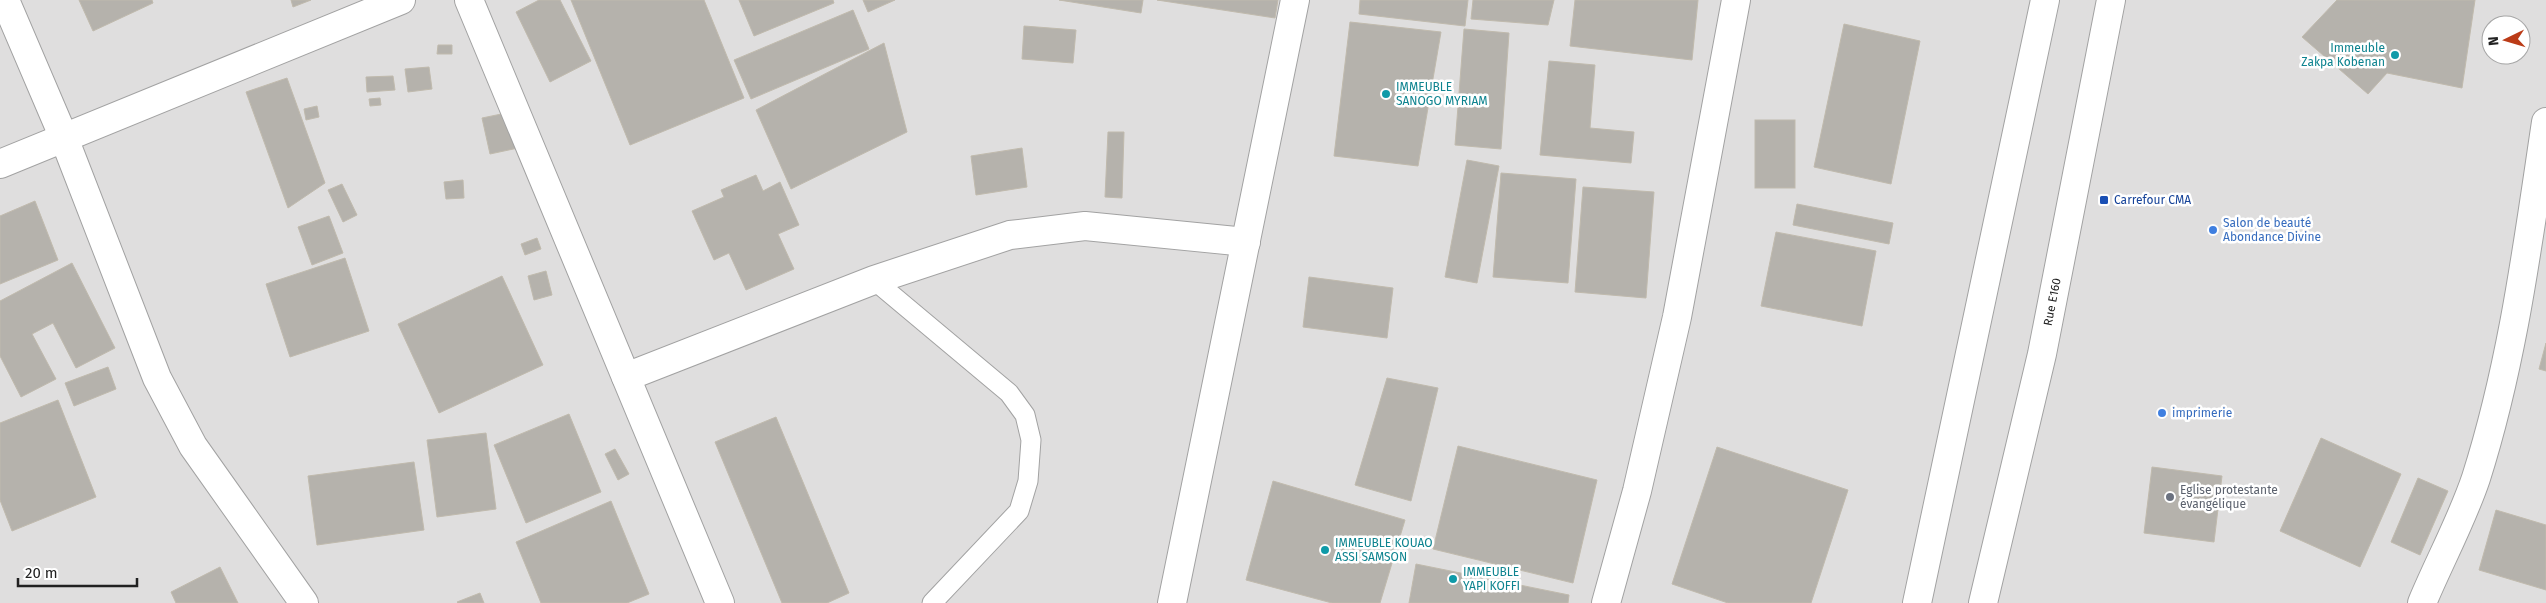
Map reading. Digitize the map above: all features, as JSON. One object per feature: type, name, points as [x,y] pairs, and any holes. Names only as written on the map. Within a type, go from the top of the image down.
[{"type":"street","points":[[4,0],[64,138],[157,378],[193,446],[304,603]]},
{"type":"street","points":[[0,164],[402,0]]},
{"type":"street","points":[[470,0],[720,603]]},
{"type":"street","points":[[1172,603],[1295,0]]},
{"type":"street","points":[[1606,603],[1637,491],[1677,317],[1736,0]]},
{"type":"street","points":[[1917,603],[2045,0]]},
{"type":"street","name":"Rue E160","points":[[1983,603],[2042,354],[2111,0]]},
{"type":"street","points":[[2422,603],[2476,480],[2497,405],[2512,341],[2546,122]]},
{"type":"street","points":[[626,376],[874,280],[1010,235],[1086,226],[1246,242]]},
{"type":"lane","points":[[874,280],[1009,394],[1024,415],[1031,440],[1028,481],[1019,511],[932,603]]},
{"type":"shaded area","points":[[0,0],[2546,0],[2546,603],[0,603]]},
{"type":"building","points":[[79,0],[152,0],[153,3],[93,31]]},
{"type":"building","points":[[291,0],[311,0],[293,7]]},
{"type":"building","points":[[539,0],[560,0],[591,61],[550,82],[516,12]]},
{"type":"building","points":[[571,0],[704,0],[744,98],[630,145]]},
{"type":"building","points":[[739,0],[833,0],[834,3],[754,36]]},
{"type":"building","points":[[863,0],[895,0],[868,12]]},
{"type":"building","points":[[1059,0],[1143,0],[1141,13]]},
{"type":"building","points":[[1157,0],[1278,0],[1275,18]]},
{"type":"building","points":[[1360,0],[1468,0],[1465,26],[1359,14]]},
{"type":"building","points":[[1473,0],[1554,0],[1548,25],[1471,19]]},
{"type":"building","points":[[1575,0],[1698,0],[1692,60],[1570,46]]},
{"type":"building","name":"Immeuble Zakpa Kobenan","points":[[2337,0],[2475,0],[2462,88],[2387,73],[2368,94],[2302,37]]},
{"type":"building","points":[[853,10],[869,49],[751,99],[734,60]]},
{"type":"building","name":"IMMEUBLE SANOGO MYRIAM","points":[[1350,22],[1441,32],[1418,166],[1334,156]]},
{"type":"building","points":[[1844,24],[1920,41],[1891,184],[1814,167]]},
{"type":"building","points":[[1024,26],[1076,30],[1073,63],[1022,59]]},
{"type":"building","points":[[1464,29],[1509,33],[1501,149],[1455,145]]},
{"type":"building","points":[[884,43],[907,132],[791,189],[756,110]]},
{"type":"building","points":[[438,45],[452,45],[452,54],[437,54]]},
{"type":"building","points":[[1549,61],[1595,65],[1590,128],[1634,132],[1631,163],[1540,155]]},
{"type":"building","points":[[429,67],[432,89],[408,92],[405,69]]},
{"type":"building","points":[[393,76],[395,90],[367,92],[366,77]]},
{"type":"building","points":[[287,78],[325,183],[288,208],[246,92]]},
{"type":"building","points":[[380,98],[381,105],[370,106],[369,99]]},
{"type":"building","points":[[317,106],[319,117],[306,120],[304,109]]},
{"type":"building","points":[[511,112],[518,148],[490,154],[482,118]]},
{"type":"building","points":[[1755,120],[1795,120],[1795,188],[1755,188]]},
{"type":"building","points":[[1108,132],[1124,132],[1122,198],[1105,197]]},
{"type":"building","points":[[1022,148],[1027,187],[976,195],[971,156]]},
{"type":"building","points":[[1467,160],[1499,166],[1477,283],[1445,277]]},
{"type":"building","points":[[1501,173],[1576,179],[1568,283],[1493,277]]},
{"type":"building","points":[[756,175],[763,191],[780,182],[799,225],[778,234],[794,269],[746,290],[729,253],[714,260],[692,211],[724,197],[721,190]]},
{"type":"building","points":[[463,180],[464,198],[446,199],[444,182]]},
{"type":"building","points":[[342,184],[357,215],[343,222],[328,190]]},
{"type":"building","points":[[1583,187],[1654,192],[1646,298],[1575,292]]},
{"type":"building","points":[[35,201],[58,260],[0,284],[0,216]]},
{"type":"building","points":[[1797,204],[1893,223],[1889,244],[1793,225]]},
{"type":"building","points":[[329,216],[343,253],[312,265],[298,227]]},
{"type":"building","points":[[1776,232],[1876,251],[1862,326],[1761,306]]},
{"type":"building","points":[[537,238],[541,249],[525,255],[521,244]]},
{"type":"building","points":[[345,258],[369,331],[290,357],[266,284]]},
{"type":"building","points":[[72,263],[115,348],[76,368],[53,323],[32,334],[56,379],[21,397],[0,356],[0,301]]},
{"type":"building","points":[[546,271],[552,295],[534,300],[528,276]]},
{"type":"building","points":[[502,276],[543,365],[439,413],[398,324]]},
{"type":"building","points":[[1309,277],[1393,288],[1387,338],[1303,327]]},
{"type":"building","points":[[2546,343],[2546,371],[2539,369]]},
{"type":"building","points":[[108,367],[116,389],[74,406],[65,383]]},
{"type":"building","points":[[1387,378],[1438,388],[1411,501],[1355,485]]},
{"type":"building","points":[[58,400],[96,497],[12,531],[0,500],[0,423]]},
{"type":"building","points":[[569,414],[601,492],[526,523],[494,445]]},
{"type":"building","points":[[776,417],[849,593],[827,603],[782,603],[715,442]]},
{"type":"building","points":[[486,433],[496,509],[437,517],[427,440]]},
{"type":"building","points":[[2321,438],[2401,474],[2360,567],[2280,531]]},
{"type":"building","points":[[1458,446],[1597,480],[1573,583],[1433,549]]},
{"type":"building","points":[[1717,447],[1848,490],[1811,603],[1728,603],[1672,584]]},
{"type":"building","points":[[615,449],[629,474],[618,480],[605,454]]},
{"type":"building","points":[[414,462],[424,530],[317,545],[308,476]]},
{"type":"building","points":[[2152,467],[2222,476],[2214,542],[2144,533]]},
{"type":"building","points":[[2418,478],[2448,491],[2420,555],[2391,542]]},
{"type":"building","name":"IMMEUBLE KOUAO ASSI SAMSON","points":[[1273,481],[1405,520],[1380,603],[1332,603],[1246,580]]},
{"type":"building","points":[[611,501],[649,594],[627,603],[541,603],[516,542]]},
{"type":"building","points":[[2496,510],[2546,525],[2546,590],[2479,570]]},
{"type":"building","name":"IMMEUBLE YAPI KOFFI","points":[[1416,564],[1569,595],[1568,603],[1409,603]]},
{"type":"building","points":[[220,567],[238,603],[176,603],[171,592]]},
{"type":"building","points":[[480,593],[484,603],[457,602]]},
{"type":"place","name":"Immeuble Zakpa Kobenan","points":[[2395,55]]},
{"type":"place","name":"IMMEUBLE SANOGO MYRIAM","points":[[1386,94]]},
{"type":"place","name":"Carrefour CMA","points":[[2104,200]]},
{"type":"place","name":"Salon de beauté Abondance Divine","points":[[2213,230]]},
{"type":"place","name":"imprimerie","points":[[2162,413]]},
{"type":"place","name":"Eglise protestante évangélique","points":[[2170,497]]},
{"type":"place","name":"IMMEUBLE KOUAO ASSI SAMSON","points":[[1325,550]]},
{"type":"place","name":"IMMEUBLE YAPI KOFFI","points":[[1453,579]]}]
